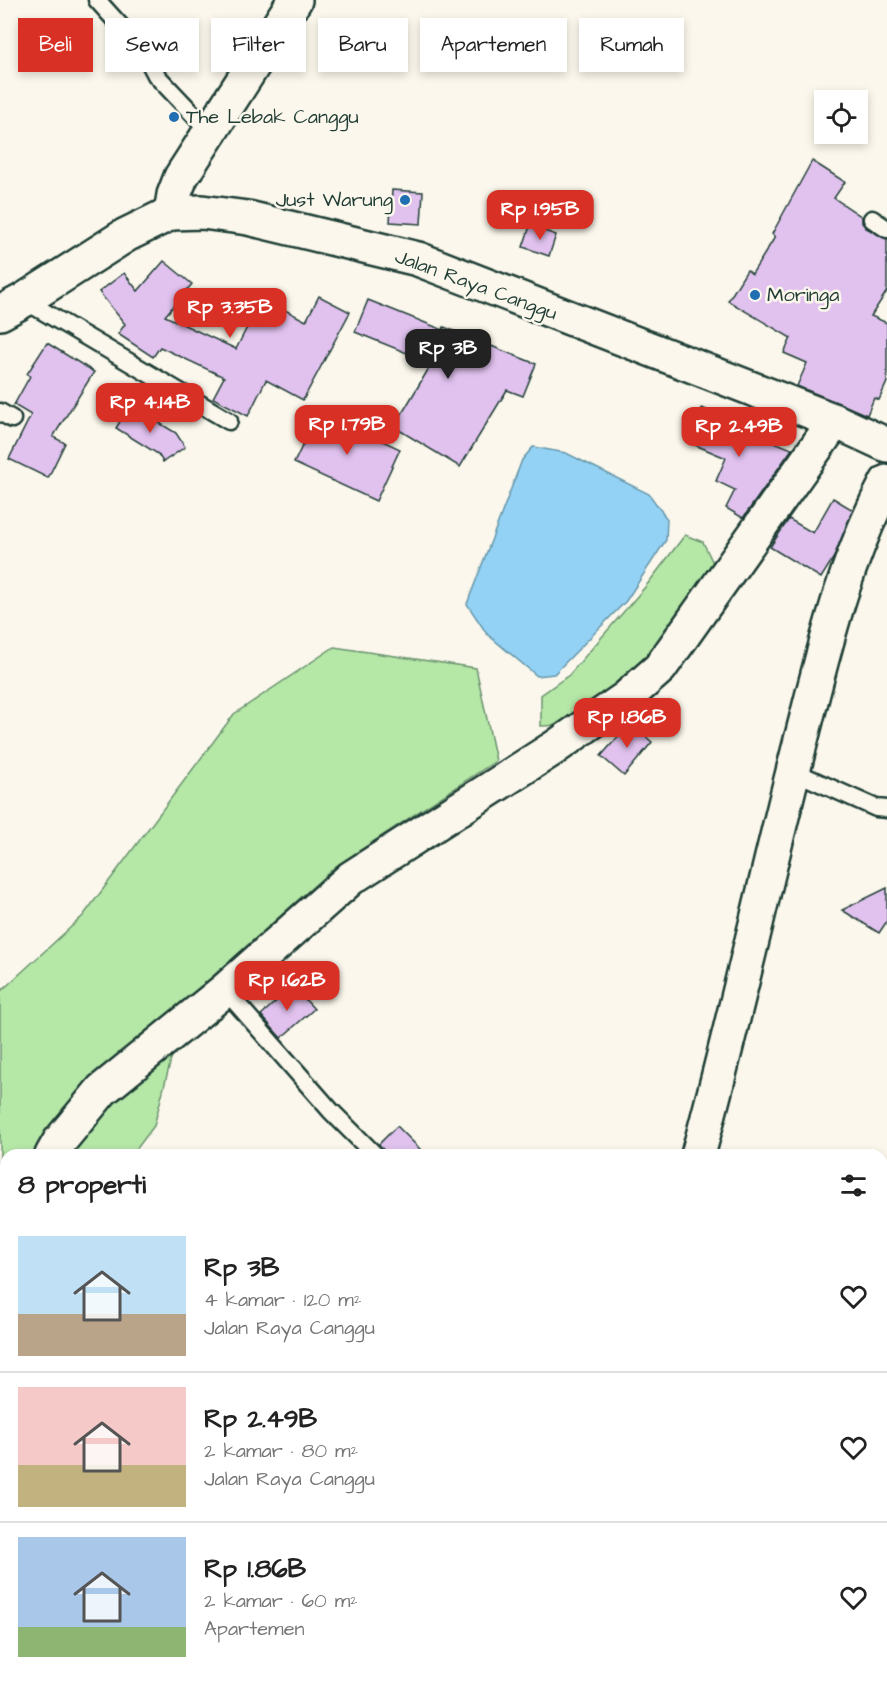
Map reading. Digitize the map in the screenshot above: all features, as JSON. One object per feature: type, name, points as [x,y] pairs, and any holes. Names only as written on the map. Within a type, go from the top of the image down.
[{"type":"street","points":[[171,213],[174,195],[181,177],[294,0]]},
{"type":"street","name":"Jalan Raya Canggu","points":[[12,307],[126,235],[171,213],[202,212],[248,218],[418,259],[834,421],[887,444]]},
{"type":"street","points":[[55,1149],[102,1090],[225,990],[351,878],[554,748],[626,698],[660,668],[834,421]]},
{"type":"street","points":[[700,1149],[730,1038],[793,771],[834,611],[861,538],[887,482]]},
{"type":"lane","points":[[96,0],[144,52],[156,75],[210,132]]},
{"type":"lane","points":[[872,219],[887,229]]},
{"type":"lane","points":[[12,307],[229,421]]},
{"type":"lane","points":[[793,771],[876,808],[887,809]]},
{"type":"lane","points":[[225,990],[330,1111],[369,1149]]},
{"type":"green space","points":[[685,535],[703,542],[713,563],[680,622],[630,681],[568,725],[541,726],[541,695],[569,675],[646,586]]},
{"type":"green space","points":[[334,647],[476,668],[496,761],[336,866],[186,1001],[154,1126],[137,1149],[0,1149],[0,992],[83,916],[234,714]]},
{"type":"water","points":[[533,447],[566,453],[649,494],[667,519],[666,540],[626,601],[554,674],[537,676],[487,634],[467,604],[522,460]]},
{"type":"building","points":[[812,161],[845,182],[834,198],[862,217],[862,223],[866,228],[887,239],[887,291],[871,316],[887,323],[887,382],[879,400],[874,398],[867,415],[797,386],[807,363],[784,353],[791,338],[728,301],[747,270],[752,274],[775,237],[772,234]]},
{"type":"building","points":[[392,190],[423,192],[421,224],[390,222]]},
{"type":"building","points":[[530,226],[556,235],[549,256],[523,247]]},
{"type":"building","points":[[164,261],[192,284],[165,316],[236,349],[262,298],[306,321],[319,296],[350,312],[303,400],[266,380],[248,416],[213,398],[224,377],[160,347],[153,357],[118,334],[125,324],[99,292],[124,273],[138,291]]},
{"type":"building","points":[[368,300],[443,330],[444,327],[536,364],[523,396],[507,390],[460,467],[394,427],[432,363],[355,332]]},
{"type":"building","points":[[47,343],[94,372],[53,437],[65,443],[48,478],[9,459],[31,415],[14,405],[30,376],[27,374]]},
{"type":"building","points":[[130,405],[176,433],[185,447],[163,462],[158,454],[116,428]]},
{"type":"building","points":[[702,408],[741,425],[739,428],[792,449],[743,518],[726,508],[735,490],[716,481],[726,458],[688,442]]},
{"type":"building","points":[[319,411],[400,449],[376,501],[294,463]]},
{"type":"building","points":[[833,498],[853,510],[834,557],[821,578],[770,547],[789,519],[813,533]]},
{"type":"building","points":[[630,723],[652,742],[624,776],[601,756]]},
{"type":"building","points":[[887,888],[887,921],[879,933],[842,910]]},
{"type":"building","points":[[293,986],[314,1009],[281,1038],[261,1015]]},
{"type":"building","points":[[397,1126],[420,1149],[382,1149],[379,1144]]},
{"type":"place","name":"The Lebak Canggu","points":[[174,117]]},
{"type":"place","name":"Just Warung","points":[[405,200]]},
{"type":"place","name":"Moringa","points":[[755,295]]}]
